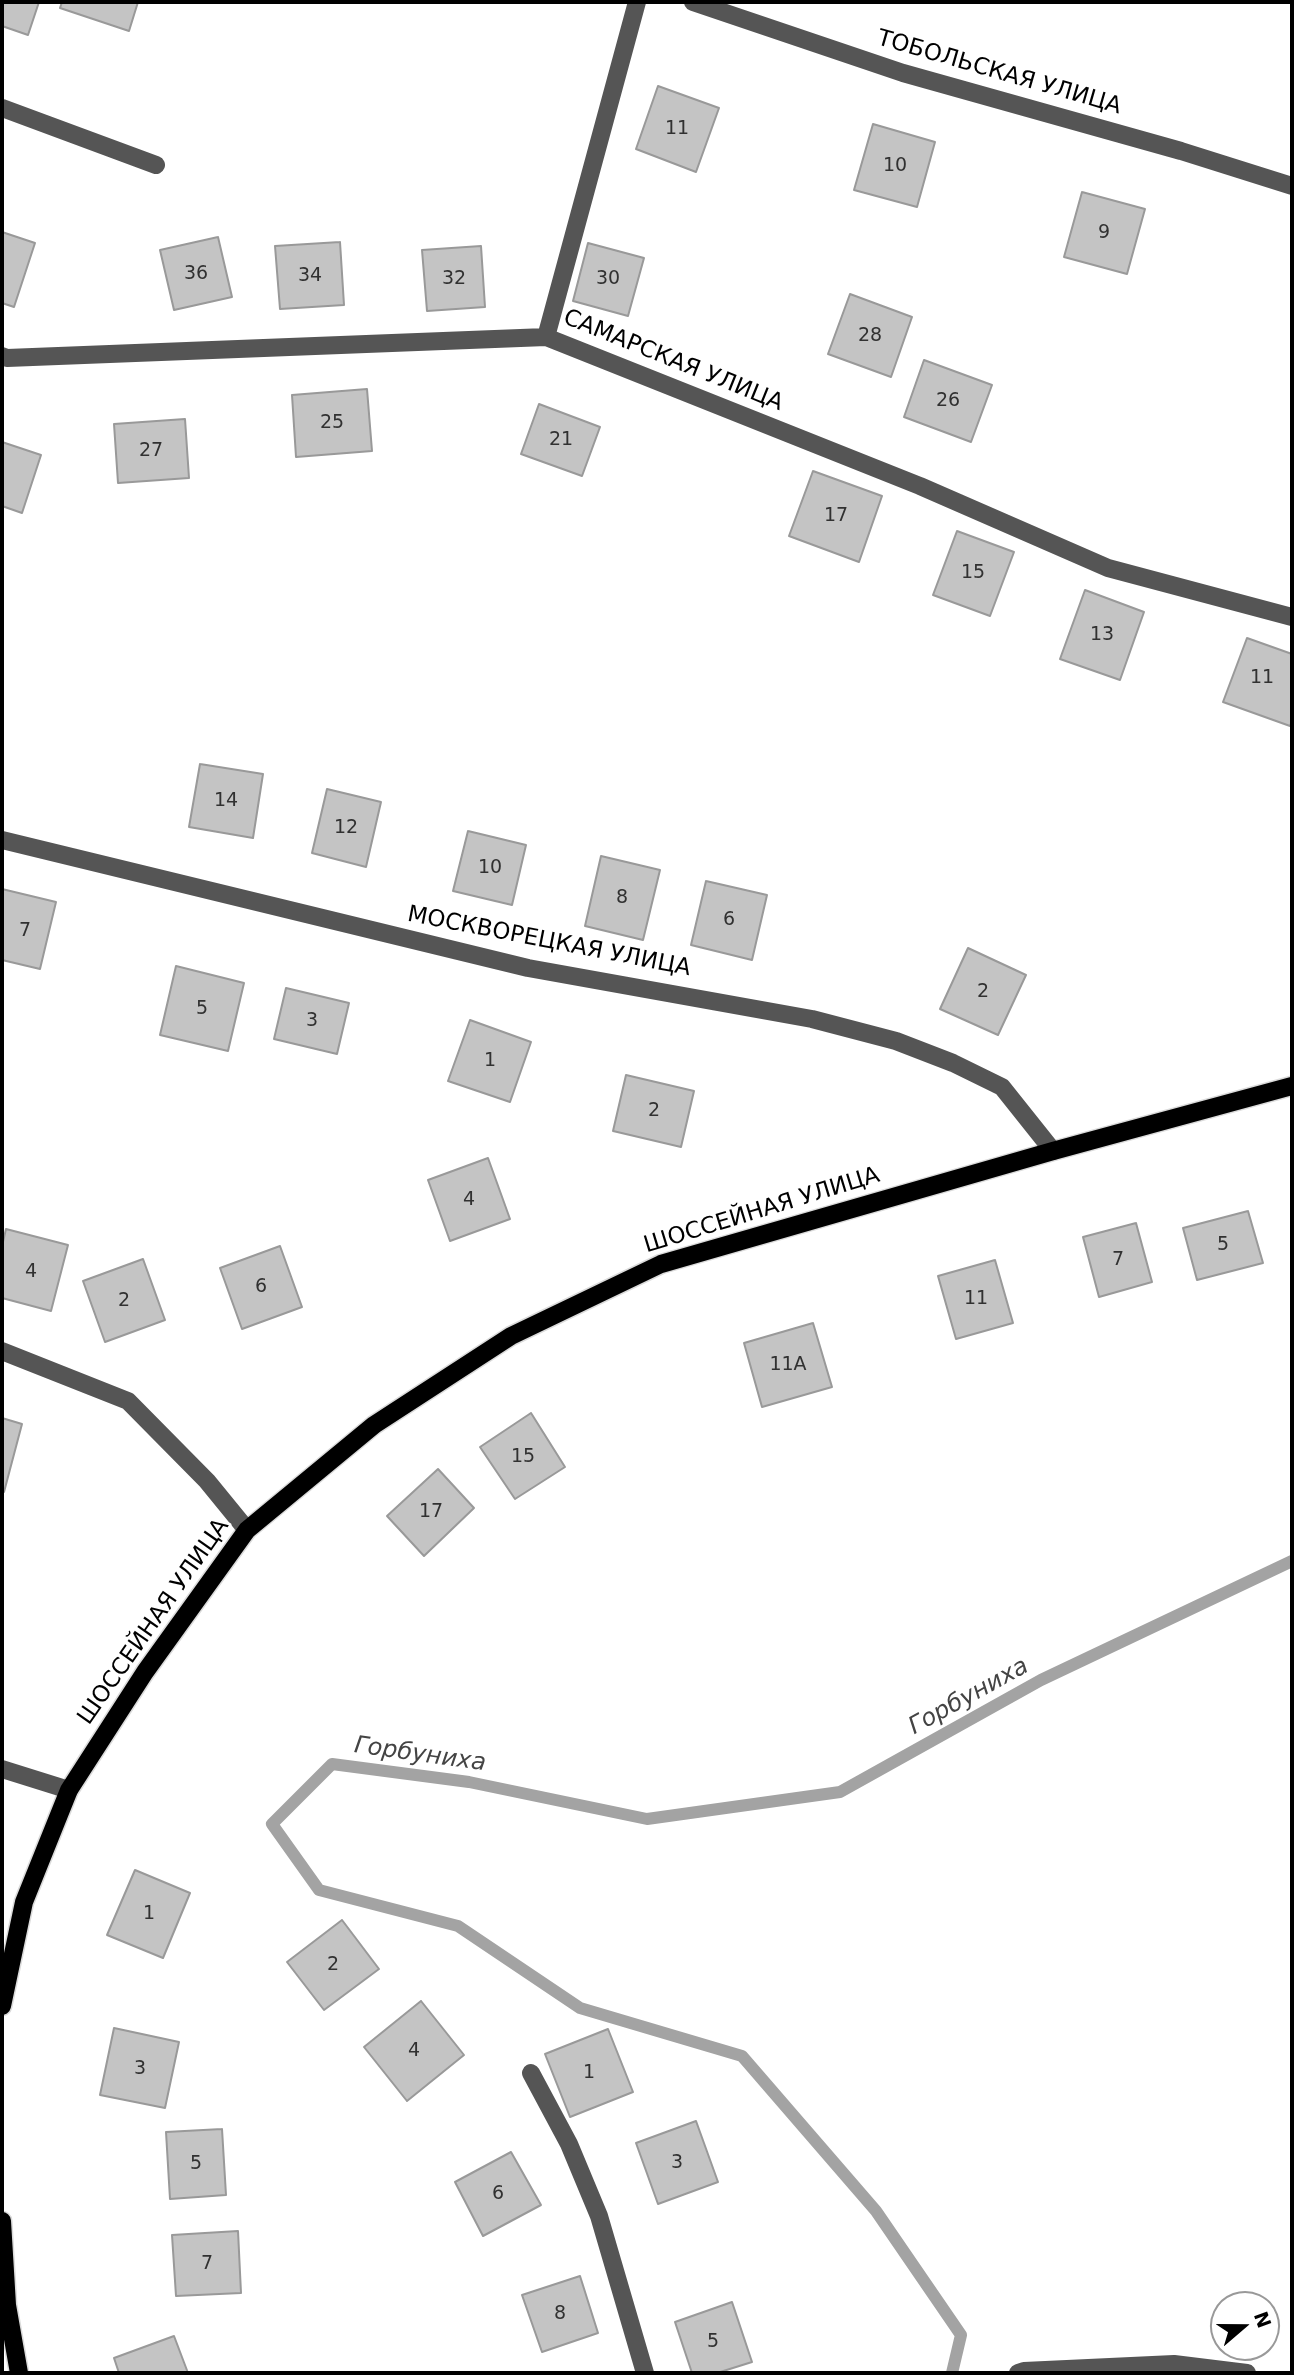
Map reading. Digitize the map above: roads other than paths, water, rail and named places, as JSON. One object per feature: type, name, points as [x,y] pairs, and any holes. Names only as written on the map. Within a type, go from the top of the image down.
[{"type":"main road","name":"ШОССЕЙНАЯ УЛИЦА","points":[[2,2006],[24,1902],[69,1790],[145,1672],[247,1530],[374,1425],[511,1336],[661,1264],[1053,1150],[1292,1086]]},
{"type":"main road","points":[[2,2221],[7,2305],[19,2373]]},
{"type":"street","points":[[546,337],[637,2]]},
{"type":"street","name":"ТОБОЛЬСКАЯ УЛИЦА","points":[[693,2],[903,74],[1181,151],[1292,186]]},
{"type":"street","points":[[2,108],[156,165]]},
{"type":"street","name":"САМАРСКАЯ УЛИЦА","points":[[2,356],[7,358],[546,337],[920,486],[1108,568],[1292,617]]},
{"type":"street","name":"МОСКВОРЕЦКАЯ УЛИЦА","points":[[2,840],[528,968],[798,1016],[896,1041],[953,1063],[1002,1087],[1053,1150]]},
{"type":"street","points":[[2,1351],[128,1401],[207,1481],[247,1530]]},
{"type":"street","points":[[2,1769],[69,1790]]},
{"type":"street","points":[[531,2073],[569,2144],[599,2216],[645,2373]]},
{"type":"street","points":[[1018,2373],[1174,2364],[1247,2373]]},
{"type":"waterway","name":"Горбуниха","points":[[952,2373],[961,2335],[876,2211],[742,2056],[580,2008],[458,1926],[319,1890],[272,1824],[332,1764],[469,1782],[647,1819],[840,1792],[1041,1680],[1292,1561]]}]
